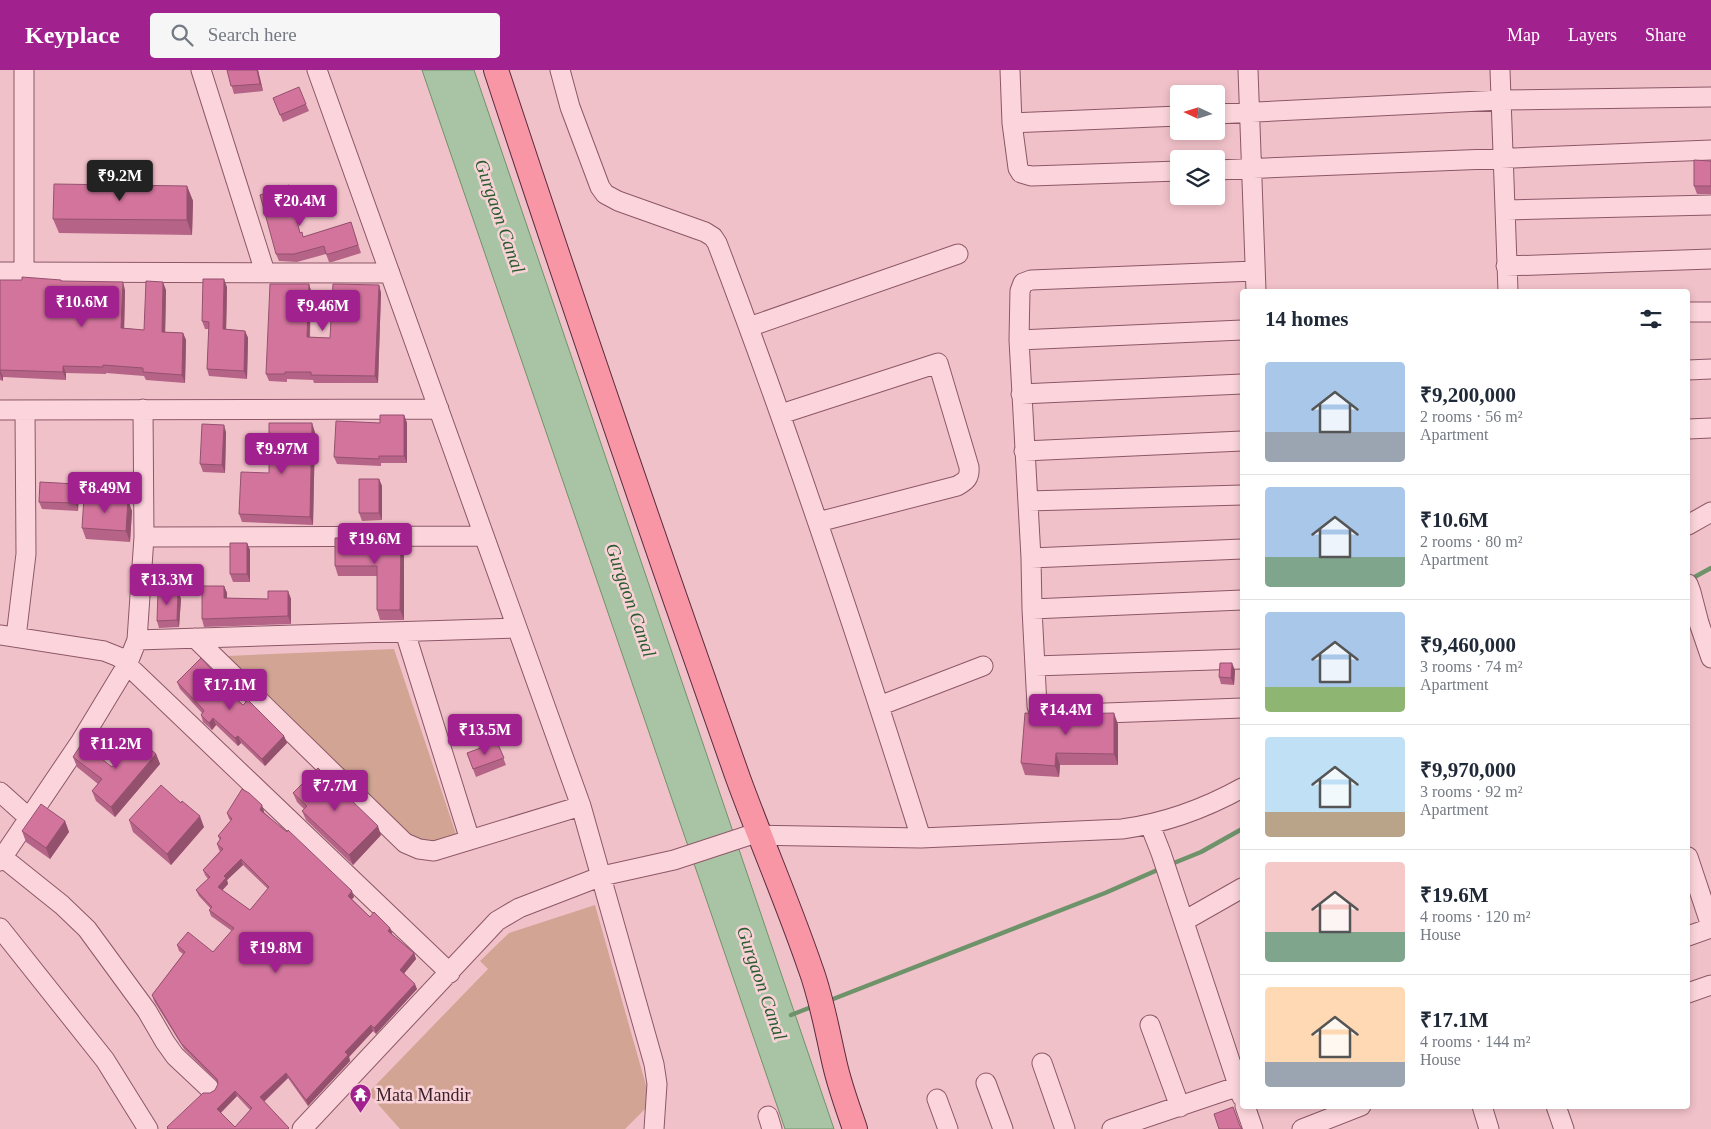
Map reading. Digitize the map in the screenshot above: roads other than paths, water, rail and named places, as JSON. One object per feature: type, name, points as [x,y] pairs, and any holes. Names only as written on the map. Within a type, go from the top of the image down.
[{"type":"main road","points":[[496,70],[649,524],[758,835],[790,910],[818,967],[835,1024],[848,1055],[870,1129]]},
{"type":"main road","points":[[512,70],[748,770],[758,835]]},
{"type":"main road","points":[[835,1024],[839,1081],[855,1129]]},
{"type":"street","points":[[24,70],[24,272]]},
{"type":"street","points":[[201,70],[265,272]]},
{"type":"street","points":[[318,70],[581,806],[654,1064],[657,1084],[654,1129]]},
{"type":"street","points":[[560,70],[570,107],[600,187],[605,194],[697,228],[713,237],[717,243],[781,414],[879,706],[921,838]]},
{"type":"street","points":[[1010,70],[1012,123],[1018,168],[1025,175],[1170,171]]},
{"type":"street","points":[[1248,70],[1256,289]]},
{"type":"street","points":[[1500,70],[1508,289]]},
{"type":"street","points":[[1225,114],[1501,100],[1711,97]]},
{"type":"street","points":[[1012,123],[1170,116]]},
{"type":"street","points":[[1225,170],[1711,150]]},
{"type":"street","points":[[1506,210],[1711,205]]},
{"type":"street","points":[[749,327],[958,254]]},
{"type":"street","points":[[1506,266],[1711,259]]},
{"type":"street","points":[[1240,708],[1046,714],[1039,711],[1037,706],[1031,558],[1021,394],[1020,291],[1026,280],[1255,271]]},
{"type":"street","points":[[0,272],[390,273]]},
{"type":"street","points":[[1690,312],[1711,312]]},
{"type":"street","points":[[1019,340],[1240,330]]},
{"type":"street","points":[[781,414],[938,364],[969,467],[968,479],[957,486],[818,522]]},
{"type":"street","points":[[1690,370],[1711,370]]},
{"type":"street","points":[[1021,394],[1240,384]]},
{"type":"street","points":[[0,410],[439,409]]},
{"type":"street","points":[[25,410],[26,554],[8,636],[104,651],[119,657],[450,973]]},
{"type":"street","points":[[143,410],[144,537],[137,640],[127,665],[81,741],[1,859],[67,910],[87,930],[147,1011],[175,1056],[209,1088]]},
{"type":"street","points":[[1690,428],[1711,428]]},
{"type":"street","points":[[1024,451],[1240,441]]},
{"type":"street","points":[[1028,501],[1240,494]]},
{"type":"street","points":[[1690,524],[1711,512]]},
{"type":"street","points":[[144,537],[484,536]]},
{"type":"street","points":[[1031,558],[1240,549]]},
{"type":"street","points":[[1690,597],[1694,633],[1711,658]]},
{"type":"street","points":[[1032,609],[1240,600]]},
{"type":"street","points":[[137,640],[517,628]]},
{"type":"street","points":[[405,632],[470,840]]},
{"type":"street","points":[[196,638],[405,843],[419,849],[434,851],[581,806]]},
{"type":"street","points":[[1035,666],[1240,659]]},
{"type":"street","points":[[879,706],[984,666]]},
{"type":"street","points":[[302,1129],[497,922],[519,908],[602,876],[682,857],[758,835],[921,838],[1122,829],[1150,825],[1204,807],[1240,789]]},
{"type":"street","points":[[0,792],[29,818]]},
{"type":"street","points":[[1150,825],[1240,1086]]},
{"type":"street","points":[[1690,863],[1711,927],[1690,935]]},
{"type":"street","points":[[1184,921],[1240,889]]},
{"type":"street","points":[[0,928],[105,1060],[148,1129]]},
{"type":"street","points":[[1690,992],[1711,985]]},
{"type":"street","points":[[1150,1025],[1180,1107]]},
{"type":"street","points":[[1042,1063],[1064,1129]]},
{"type":"street","points":[[986,1083],[1003,1129]]},
{"type":"street","points":[[1124,1127],[1180,1107],[1240,1089]]},
{"type":"street","points":[[937,1099],[948,1129]]},
{"type":"street","points":[[1247,1109],[1253,1129]]},
{"type":"street","points":[[1302,1129],[1336,1123],[1357,1109]]},
{"type":"street","points":[[1483,1109],[1489,1129]]},
{"type":"street","points":[[1557,1109],[1564,1129]]},
{"type":"water","name":"Gurgaon Canal","points":[[422,70],[474,70],[834,1129],[785,1129]]},
{"type":"waterway","points":[[1691,579],[1711,568]]},
{"type":"waterway","points":[[1169,865],[1201,852],[1240,830]]},
{"type":"waterway","points":[[828,1001],[1105,893],[1162,868]]},
{"type":"waterway","name":"Gurgaon Canal","points":[[791,1015],[814,1006]]},
{"type":"place","name":"Mata Mandir","points":[[360,1114]]}]
